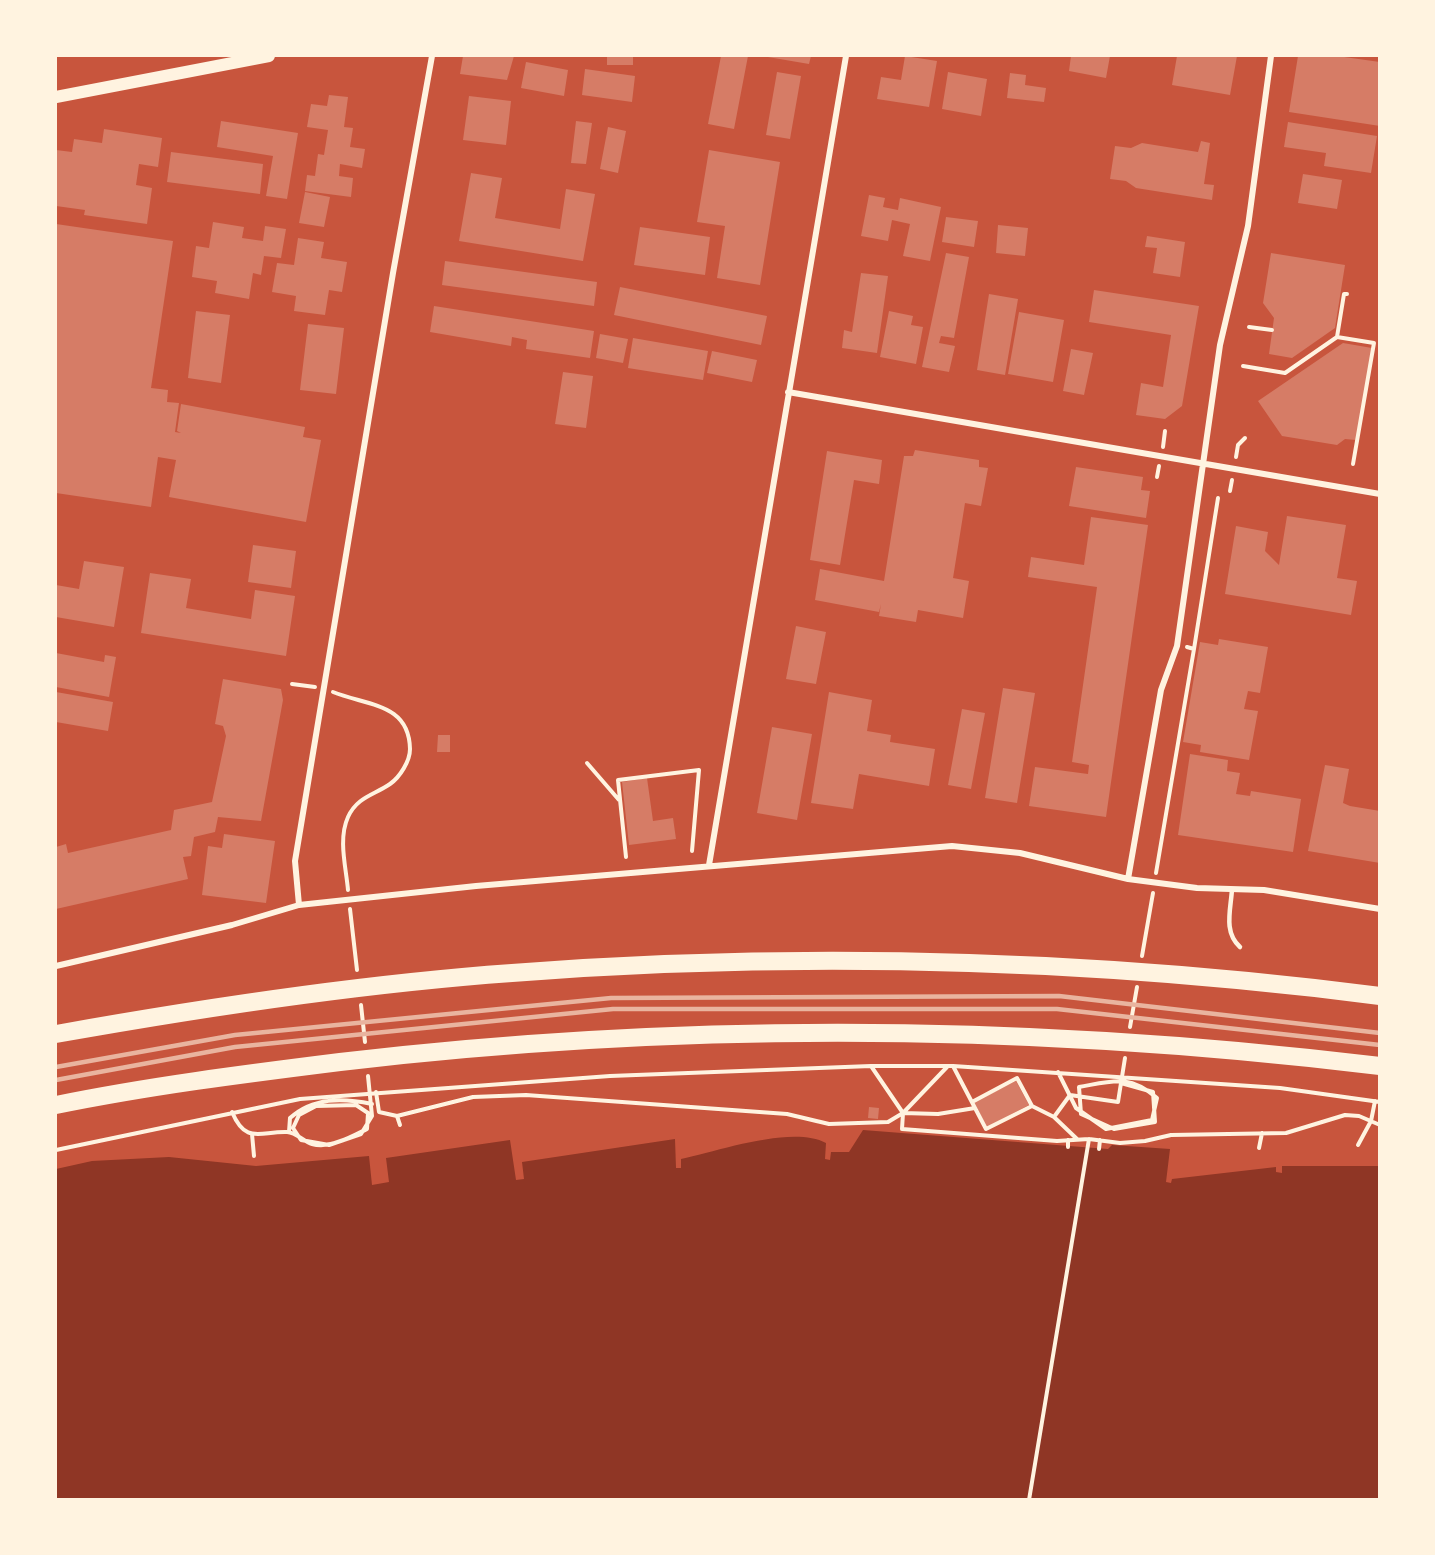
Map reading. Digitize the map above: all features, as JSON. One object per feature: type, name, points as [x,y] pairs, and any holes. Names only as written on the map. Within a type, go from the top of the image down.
[{"type":"highway","points":[[56,1034],[267,999],[355,988],[512,973],[721,962],[991,962],[1184,974],[1380,996]]},
{"type":"highway","points":[[56,1105],[236,1075],[426,1052],[601,1038],[951,1032],[1186,1045],[1380,1066]]},
{"type":"main road","points":[[59,98],[268,56]]},
{"type":"street","points":[[299,905],[295,861],[432,56]]},
{"type":"street","points":[[710,865],[846,56]]},
{"type":"street","points":[[1128,879],[1158,701],[1177,646],[1220,345],[1248,226],[1271,56]]},
{"type":"street","points":[[788,392],[1380,494]]},
{"type":"street","points":[[56,966],[232,925],[299,905],[476,885],[952,846],[1020,853],[1128,879],[1197,888],[1264,890],[1380,909]]},
{"type":"lane","points":[[1232,889],[1229,929],[1232,940],[1240,947]]},
{"type":"path","points":[[1337,337],[1344,294],[1347,294]]},
{"type":"path","points":[[1249,327],[1272,330]]},
{"type":"path","points":[[1243,366],[1285,373],[1337,337],[1374,343],[1374,354],[1353,464]]},
{"type":"path","points":[[1290,370],[1295,376]]},
{"type":"path","points":[[1179,736],[1218,498]]},
{"type":"path","points":[[1177,646],[1194,649]]},
{"type":"path","points":[[292,684],[323,687],[357,701],[390,710],[403,720],[410,734],[410,754],[402,771],[391,783],[360,799]]},
{"type":"path","points":[[587,763],[620,800]]},
{"type":"path","points":[[626,857],[618,780],[699,770],[692,851]]},
{"type":"path","points":[[871,1066],[903,1113],[902,1129],[986,1136],[1089,1139],[1120,1143],[1145,1141],[1171,1135],[1292,1132],[1345,1115],[1380,1125]]},
{"type":"path","points":[[56,1150],[300,1099],[610,1076],[871,1066],[953,1066],[1058,1072],[1280,1088],[1377,1102],[1371,1121],[1358,1145]]},
{"type":"path","points":[[376,1092],[379,1112],[397,1116],[473,1097],[526,1095],[786,1114],[830,1124],[888,1122],[903,1113],[947,1066]]},
{"type":"path","points":[[953,1066],[986,1129],[986,1136]]},
{"type":"path","points":[[1058,1072],[1076,1108],[1106,1129],[1152,1120],[1157,1098],[1142,1084],[1116,1080]]},
{"type":"path","points":[[972,1102],[1017,1078],[1032,1106],[1054,1117],[1078,1140]]},
{"type":"path","points":[[1070,1095],[1118,1102],[1120,1083]]},
{"type":"path","points":[[1054,1117],[1070,1095]]},
{"type":"path","points":[[289,1132],[290,1118],[303,1106],[328,1100],[376,1104]]},
{"type":"path","points":[[232,1112],[242,1130],[252,1134],[263,1136],[289,1132],[313,1144],[344,1141],[366,1130],[368,1113],[356,1105],[316,1106],[299,1114]]},
{"type":"path","points":[[986,1129],[1032,1106]]},
{"type":"path","points":[[903,1113],[938,1114],[975,1108]]},
{"type":"path","points":[[397,1116],[400,1125]]},
{"type":"path","points":[[1259,1148],[1262,1133]]},
{"type":"path","points":[[252,1134],[254,1156]]},
{"type":"path","points":[[1029,1500],[1089,1139]]},
{"type":"path","points":[[1068,1140],[1068,1147]]},
{"type":"path","points":[[1099,1149],[1100,1140]]},
{"type":"shaded area","points":[[863,1130],[1108,1149],[1112,1145],[1170,1149],[1166,1182],[1171,1183],[1172,1179],[1276,1167],[1276,1172],[1282,1173],[1282,1166],[1379,1166],[1379,1499],[56,1499],[56,1169],[92,1161],[169,1157],[256,1166],[369,1156],[372,1185],[389,1182],[386,1158],[510,1140],[516,1180],[524,1179],[522,1162],[675,1139],[676,1168],[681,1168],[681,1159],[755,1141],[794,1137],[812,1138],[826,1143],[825,1159],[830,1160],[831,1152],[849,1152]]},
{"type":"building","points":[[463,56],[514,56],[507,80],[460,74]]},
{"type":"building","points":[[607,56],[633,56],[633,65],[607,65]]},
{"type":"building","points":[[721,56],[748,56],[734,129],[708,124]]},
{"type":"building","points":[[762,56],[811,56],[809,64]]},
{"type":"building","points":[[905,56],[937,61],[929,107],[877,99],[881,77],[901,80]]},
{"type":"building","points":[[1071,56],[1110,56],[1106,78],[1069,71]]},
{"type":"building","points":[[1177,56],[1237,56],[1230,95],[1172,85]]},
{"type":"building","points":[[1298,56],[1337,56],[1380,62],[1380,126],[1289,112]]},
{"type":"building","points":[[526,62],[568,70],[564,96],[521,88]]},
{"type":"building","points":[[585,69],[635,76],[632,102],[582,95]]},
{"type":"building","points":[[777,72],[801,76],[790,139],[766,135]]},
{"type":"building","points":[[948,72],[987,79],[981,116],[942,109]]},
{"type":"building","points":[[1010,73],[1026,75],[1025,85],[1046,88],[1044,102],[1007,98]]},
{"type":"building","points":[[329,95],[348,97],[344,127],[353,128],[350,147],[365,149],[362,168],[340,164],[339,176],[353,178],[351,197],[305,191],[307,175],[315,176],[318,154],[324,155],[328,130],[307,127],[311,104],[327,106]]},
{"type":"building","points":[[469,96],[511,101],[506,145],[463,140]]},
{"type":"building","points":[[221,121],[298,133],[287,199],[266,196],[273,156],[217,147]]},
{"type":"building","points":[[576,121],[592,123],[586,164],[571,163]]},
{"type":"building","points":[[1288,122],[1377,136],[1371,173],[1324,166],[1326,153],[1284,147]]},
{"type":"building","points":[[608,127],[626,131],[618,173],[600,169]]},
{"type":"building","points":[[104,129],[162,138],[158,167],[139,164],[136,185],[152,188],[147,224],[84,215],[85,210],[56,206],[56,150],[72,152],[74,139],[102,143]]},
{"type":"building","points":[[1201,141],[1210,143],[1204,184],[1214,185],[1212,200],[1136,188],[1126,181],[1110,179],[1115,146],[1131,148],[1142,143],[1198,152]]},
{"type":"building","points":[[709,150],[780,162],[760,285],[717,278],[725,226],[697,222]]},
{"type":"building","points":[[171,152],[263,164],[260,194],[167,182]]},
{"type":"building","points":[[471,173],[502,178],[495,218],[560,229],[566,189],[595,194],[583,261],[459,241]]},
{"type":"building","points":[[1303,174],[1342,180],[1337,209],[1298,203]]},
{"type":"building","points":[[305,192],[330,197],[324,227],[299,223]]},
{"type":"building","points":[[869,195],[885,198],[883,207],[898,210],[900,198],[941,207],[930,261],[903,256],[910,224],[892,220],[888,241],[861,236]]},
{"type":"building","points":[[946,217],[978,221],[974,247],[942,242]]},
{"type":"building","points":[[213,222],[244,227],[242,238],[263,241],[265,226],[286,229],[281,258],[264,256],[261,275],[253,273],[249,299],[215,293],[217,281],[192,277],[196,246],[209,248]]},
{"type":"building","points":[[56,224],[173,241],[151,388],[168,390],[167,402],[179,403],[175,432],[181,433],[177,431],[181,404],[305,427],[303,437],[321,440],[306,522],[169,497],[176,460],[158,457],[151,507],[56,493]]},
{"type":"building","points":[[998,225],[1028,228],[1025,256],[996,253]]},
{"type":"building","points":[[640,227],[710,237],[705,275],[634,265]]},
{"type":"building","points":[[1147,236],[1185,242],[1180,277],[1153,273],[1157,248],[1145,247]]},
{"type":"building","points":[[298,238],[324,242],[321,258],[347,262],[342,292],[329,290],[325,315],[294,311],[296,296],[272,292],[277,263],[294,265]]},
{"type":"building","points":[[946,253],[969,257],[954,338],[941,336],[939,343],[955,346],[949,372],[922,367]]},
{"type":"building","points":[[1271,253],[1345,265],[1335,328],[1292,358],[1269,354],[1274,318],[1263,303]]},
{"type":"building","points":[[445,261],[597,282],[594,306],[442,285]]},
{"type":"building","points":[[861,273],[888,276],[877,353],[842,348],[844,330],[852,332]]},
{"type":"building","points":[[620,287],[767,316],[761,345],[614,315]]},
{"type":"building","points":[[1094,290],[1199,306],[1182,406],[1165,419],[1136,415],[1141,383],[1163,387],[1171,335],[1089,322]]},
{"type":"building","points":[[989,294],[1018,299],[1005,375],[977,370]]},
{"type":"building","points":[[434,306],[594,331],[590,358],[526,349],[527,340],[512,337],[511,346],[430,332]]},
{"type":"building","points":[[196,311],[230,315],[221,383],[188,378]]},
{"type":"building","points":[[889,311],[913,316],[911,325],[923,327],[916,364],[880,357]]},
{"type":"building","points":[[1019,312],[1064,320],[1053,382],[1008,374]]},
{"type":"building","points":[[308,324],[344,328],[336,394],[300,390]]},
{"type":"building","points":[[600,334],[628,339],[623,363],[596,358]]},
{"type":"building","points":[[633,338],[708,351],[703,380],[628,368]]},
{"type":"building","points":[[1343,343],[1372,348],[1356,440],[1345,439],[1337,445],[1282,436],[1258,401]]},
{"type":"building","points":[[1071,349],[1093,353],[1084,395],[1063,391]]},
{"type":"building","points":[[712,351],[757,360],[752,382],[707,373]]},
{"type":"building","points":[[563,372],[593,376],[586,428],[555,424]]},
{"type":"building","points":[[915,450],[979,460],[979,467],[988,468],[981,506],[965,503],[953,578],[969,581],[963,618],[918,610],[916,622],[879,616],[881,604],[879,612],[815,600],[820,569],[884,581],[904,456],[913,456]]},
{"type":"building","points":[[827,451],[882,460],[879,484],[854,480],[840,565],[810,560]]},
{"type":"building","points":[[1076,467],[1143,477],[1141,490],[1150,491],[1146,518],[1069,506]]},
{"type":"building","points":[[1287,516],[1346,525],[1337,578],[1357,581],[1351,615],[1225,594],[1236,526],[1268,532],[1265,551],[1279,565]]},
{"type":"building","points":[[1091,517],[1148,525],[1106,817],[1029,806],[1035,767],[1088,774],[1089,765],[1072,762],[1097,587],[1028,577],[1031,557],[1084,565]]},
{"type":"building","points":[[253,545],[296,551],[291,588],[248,582]]},
{"type":"building","points":[[84,561],[124,567],[114,627],[56,617],[56,585],[79,589]]},
{"type":"building","points":[[150,573],[191,579],[186,608],[251,619],[255,590],[295,596],[286,656],[141,633]]},
{"type":"building","points":[[796,626],[826,632],[816,684],[786,679]]},
{"type":"building","points":[[1219,639],[1268,647],[1260,693],[1248,691],[1244,709],[1258,711],[1249,760],[1200,752],[1201,745],[1183,742],[1200,642],[1218,645]]},
{"type":"building","points":[[56,653],[104,662],[105,655],[116,657],[109,697],[56,687]]},
{"type":"building","points":[[223,679],[281,689],[283,700],[261,821],[218,817],[215,832],[194,837],[191,856],[183,857],[188,879],[56,909],[56,847],[66,844],[68,853],[171,830],[174,810],[212,802],[226,736],[223,726],[215,724]]},
{"type":"building","points":[[1003,688],[1035,693],[1017,803],[985,798]]},
{"type":"building","points":[[56,692],[113,702],[108,731],[56,722]]},
{"type":"building","points":[[829,692],[872,700],[867,731],[891,735],[890,742],[935,749],[929,786],[859,774],[853,809],[811,803]]},
{"type":"building","points":[[962,709],[985,713],[971,789],[948,785]]},
{"type":"building","points":[[772,727],[812,734],[797,820],[757,813]]},
{"type":"building","points":[[438,735],[450,735],[450,752],[437,752]]},
{"type":"building","points":[[1190,754],[1228,760],[1227,771],[1240,773],[1236,794],[1250,796],[1251,791],[1301,799],[1293,852],[1178,835]]},
{"type":"building","points":[[1325,765],[1349,769],[1343,803],[1380,811],[1380,863],[1308,851]]},
{"type":"building","points":[[647,778],[653,821],[673,818],[676,839],[629,845],[622,782]]},
{"type":"building","points":[[224,834],[275,841],[266,903],[202,895],[208,846],[222,848]]},
{"type":"building","points":[[1016,1081],[1029,1105],[987,1127],[974,1102]]},
{"type":"building","points":[[869,1107],[879,1108],[878,1119],[868,1118]]},
{"type":"railway","points":[[56,1067],[235,1035],[611,998],[1059,996],[1380,1033]]},
{"type":"railway","points":[[56,1080],[235,1047],[613,1009],[1057,1009],[1380,1045]]}]
